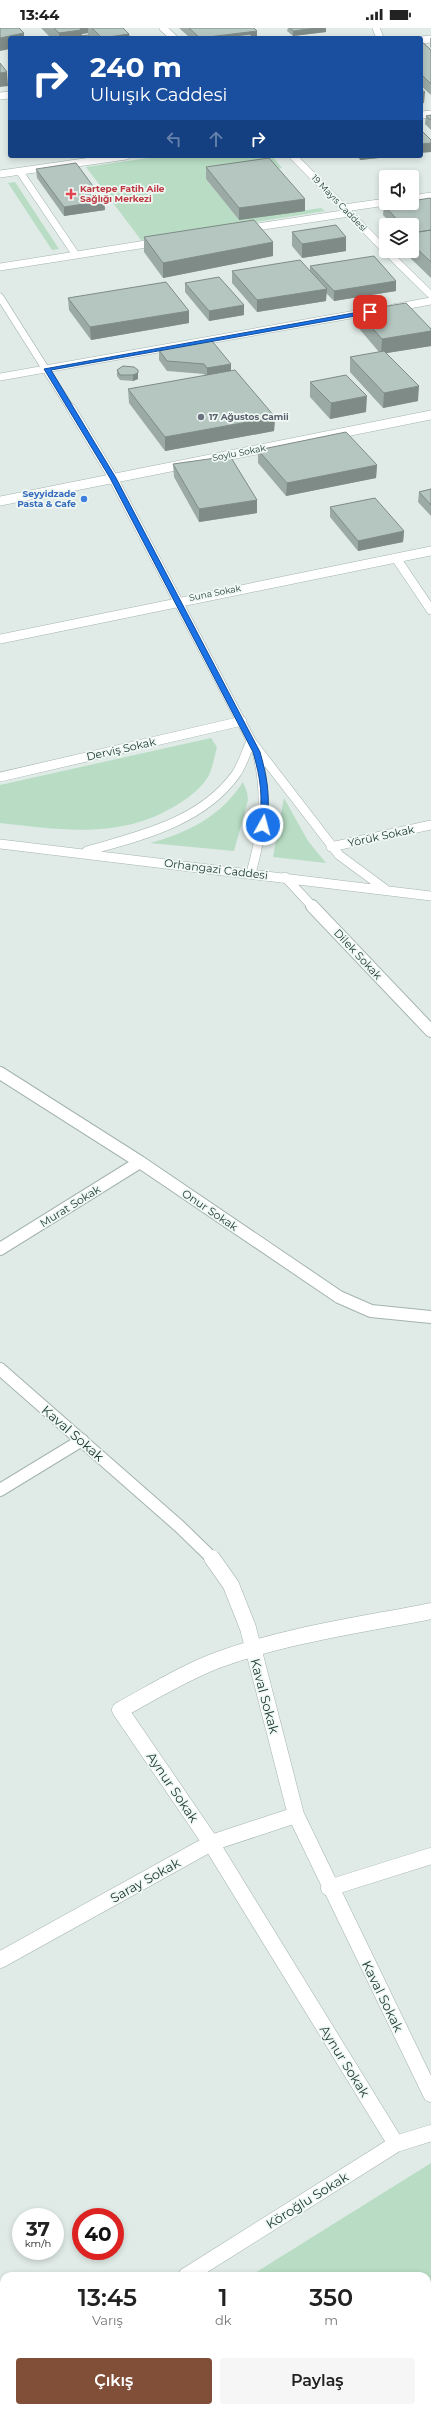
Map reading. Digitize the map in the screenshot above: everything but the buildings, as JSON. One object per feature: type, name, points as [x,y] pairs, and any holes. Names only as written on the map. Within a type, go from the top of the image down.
[{"type":"street","points":[[163,28],[172,36]]},
{"type":"street","points":[[0,174],[113,158]]},
{"type":"street","name":"19 Mayıs Caddesi","points":[[295,158],[379,244]]},
{"type":"street","points":[[20,172],[76,255]]},
{"type":"street","points":[[419,198],[431,196]]},
{"type":"street","points":[[232,231],[346,211],[379,204]]},
{"type":"street","points":[[0,267],[170,241]]},
{"type":"street","name":"19 Mayıs Caddesi","points":[[393,258],[431,296]]},
{"type":"street","points":[[0,297],[47,369],[113,478],[242,720],[251,740],[261,766],[266,799],[263,828],[251,873]]},
{"type":"street","points":[[0,377],[431,301]]},
{"type":"street","name":"Soylu Sokak","points":[[0,501],[431,416]]},
{"type":"street","name":"Suna Sokak","points":[[0,639],[178,601],[431,551]]},
{"type":"street","points":[[396,558],[431,610]]},
{"type":"street","name":"Derviş Sokak","points":[[0,777],[242,720]]},
{"type":"street","points":[[251,740],[298,800],[331,846],[344,860],[387,890]]},
{"type":"street","points":[[80,853],[140,836],[176,822],[203,808],[220,793],[236,773],[251,740]]},
{"type":"street","name":"Yörük Sokak","points":[[331,846],[431,825]]},
{"type":"street","name":"Orhangazi Caddesi","points":[[0,844],[285,877],[431,896]]},
{"type":"street","name":"Dilek Sokak","points":[[285,877],[431,1031]]},
{"type":"street","name":"Onur Sokak","points":[[0,1073],[140,1162],[332,1293],[355,1306],[391,1314],[431,1317]]},
{"type":"street","name":"Murat Sokak","points":[[0,1249],[140,1162]]},
{"type":"street","name":"Kaval Sokak","points":[[0,1369],[179,1526],[214,1560],[231,1586],[241,1606],[296,1815],[329,1888],[431,2094]]},
{"type":"street","points":[[0,1490],[82,1440]]},
{"type":"street","name":"Aynur Sokak","points":[[396,2144],[211,1843],[120,1710],[174,1680],[216,1661],[253,1649],[431,1611]]},
{"type":"street","name":"Saray Sokak","points":[[0,1960],[211,1843],[296,1815]]},
{"type":"street","points":[[329,1888],[431,1856]]},
{"type":"street","name":"Köroğlu Sokak","points":[[192,2272],[396,2144],[431,2132]]},
{"type":"green space","points":[[148,158],[274,158],[282,168],[206,179],[239,220],[321,208],[325,211],[141,240],[86,167]]},
{"type":"green space","points":[[15,182],[59,249],[52,250],[8,183]]},
{"type":"green space","points":[[211,738],[217,747],[211,770],[207,778],[197,790],[188,797],[158,815],[137,823],[92,830],[70,830],[0,823],[0,785]]},
{"type":"green space","points":[[243,782],[248,800],[234,851],[150,843],[178,834],[202,822],[224,805]]},
{"type":"green space","points":[[284,798],[308,841],[326,863],[273,857]]},
{"type":"green space","points":[[431,2163],[431,2272],[256,2272]]},
{"type":"place","name":"Kartepe Fatih Aile Sağlığı Merkezi","points":[[71,194]]},
{"type":"place","name":"17 Ağustos Camii","points":[[201,417]]},
{"type":"place","name":"Seyyidzade Pasta & Cafe","points":[[84,499]]},
{"type":"route","points":[[263,825],[266,799],[265,782],[257,752],[242,720],[113,478],[47,369],[370,312]]}]
